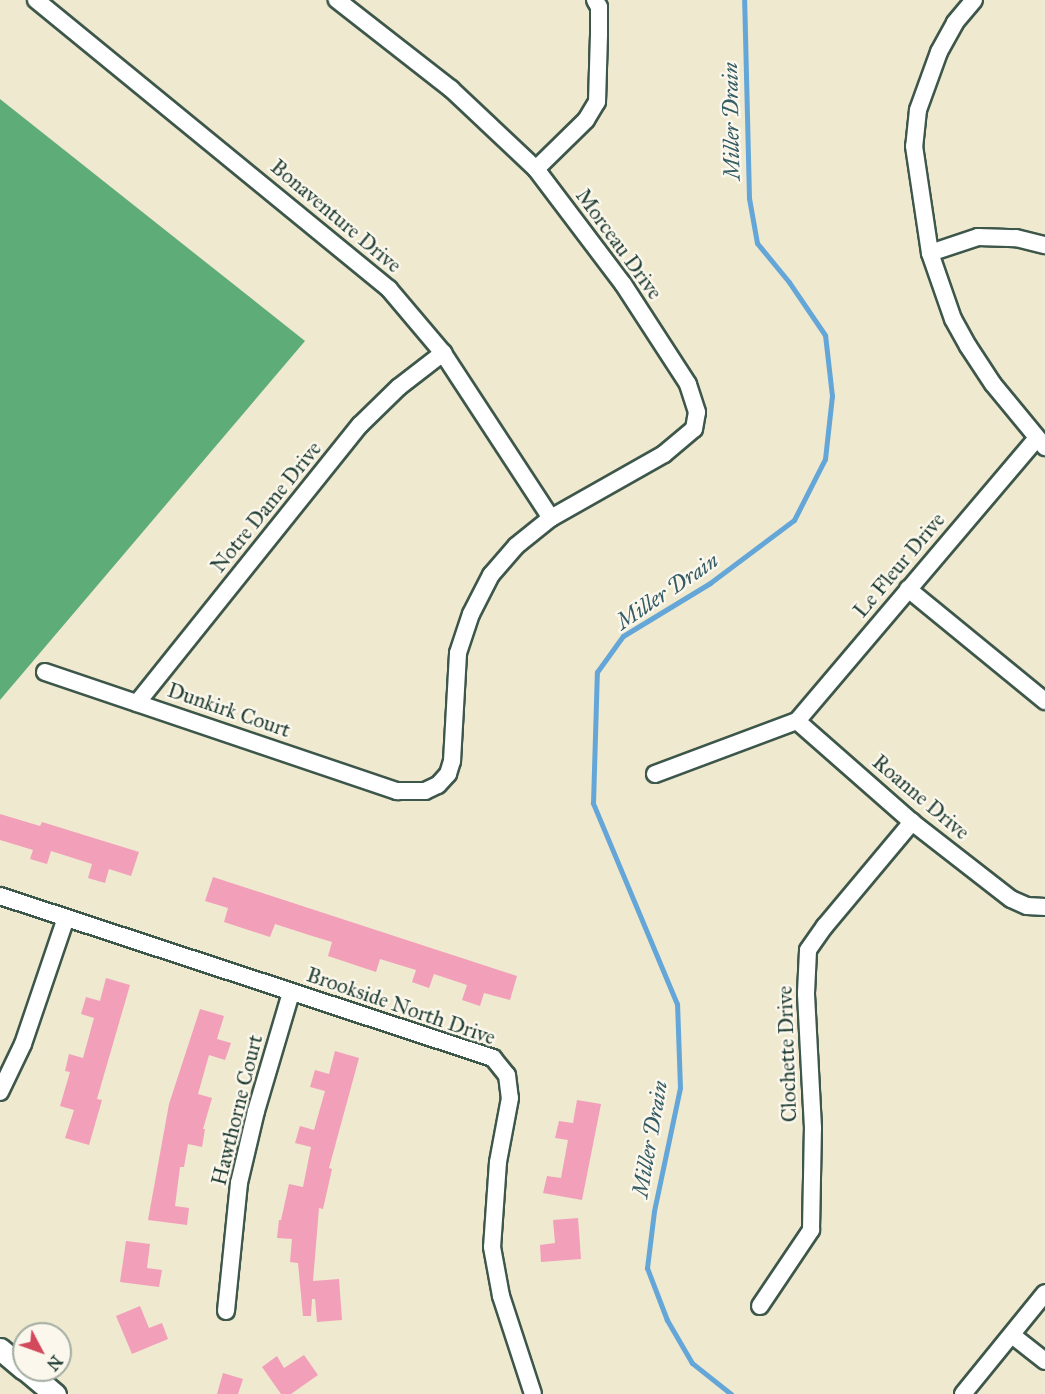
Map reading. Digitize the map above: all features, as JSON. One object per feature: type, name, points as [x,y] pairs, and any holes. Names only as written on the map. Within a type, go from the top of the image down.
[{"type":"street","name":"Bonaventure Drive","points":[[36,0],[389,289],[443,352],[551,518]]},
{"type":"street","name":"Morceau Drive","points":[[337,0],[450,89],[536,169],[622,284],[688,384],[697,412],[694,429],[683,441],[551,518],[516,546],[491,575],[471,614],[458,653],[452,761],[448,774],[438,785],[425,790],[397,791]]},
{"type":"street","points":[[536,169],[586,120],[597,102],[599,7],[595,0]]},
{"type":"street","points":[[974,0],[955,23],[939,52],[918,110],[914,146],[930,253],[952,319],[993,384],[1040,443]]},
{"type":"street","points":[[930,253],[978,237],[1016,238],[1045,244]]},
{"type":"street","name":"Notre Dame Drive","points":[[137,703],[360,425],[399,387],[443,352]]},
{"type":"street","name":"Le Fleur Drive","points":[[797,721],[908,590],[1040,443]]},
{"type":"street","points":[[908,590],[1045,701]]},
{"type":"street","name":"Dunkirk Court","points":[[45,672],[397,791]]},
{"type":"street","points":[[655,774],[797,721]]},
{"type":"street","name":"Roanne Drive","points":[[797,721],[912,822],[1020,903],[1045,908]]},
{"type":"street","name":"Clochette Drive","points":[[760,1306],[812,1230],[813,1128],[806,993],[808,950],[825,926],[912,822]]},
{"type":"street","name":"Brookside North Drive","points":[[0,896],[11,897],[66,918],[493,1058],[507,1075],[510,1098],[498,1162],[492,1247],[501,1296],[532,1394]]},
{"type":"street","points":[[0,1092],[23,1044],[66,918]]},
{"type":"street","name":"Hawthorne Court","points":[[226,1311],[239,1183],[256,1111],[291,993]]},
{"type":"street","points":[[963,1394],[1045,1293]]},
{"type":"street","points":[[1012,1335],[1045,1361]]},
{"type":"street","points":[[0,1349],[12,1359]]},
{"type":"street","points":[[41,1382],[55,1394]]},
{"type":"green space","points":[[0,99],[305,341],[0,700]]},
{"type":"building","points":[[0,814],[40,826],[42,822],[139,852],[131,876],[109,869],[105,883],[88,878],[92,864],[51,851],[47,864],[30,859],[33,850],[0,840]]},
{"type":"building","points":[[213,877],[517,976],[510,1000],[484,993],[480,1006],[462,1000],[467,985],[434,974],[429,988],[412,982],[416,970],[380,959],[376,972],[328,956],[332,942],[275,924],[270,937],[224,922],[228,908],[205,901]]},
{"type":"building","points":[[106,978],[130,985],[97,1099],[102,1100],[89,1145],[65,1138],[74,1110],[60,1106],[70,1072],[65,1071],[69,1054],[83,1058],[94,1018],[81,1014],[86,997],[100,1001]]},
{"type":"building","points":[[200,1009],[224,1016],[217,1039],[231,1043],[225,1060],[209,1055],[198,1094],[212,1098],[203,1129],[205,1129],[202,1147],[188,1144],[184,1167],[180,1167],[175,1206],[189,1208],[187,1225],[148,1220],[169,1104]]},
{"type":"building","points":[[335,1051],[359,1058],[329,1168],[332,1169],[323,1209],[319,1208],[313,1281],[339,1279],[342,1320],[317,1322],[315,1299],[312,1299],[311,1316],[303,1316],[298,1263],[290,1262],[292,1239],[277,1238],[279,1220],[281,1220],[289,1184],[303,1187],[311,1147],[295,1143],[300,1126],[314,1130],[325,1091],[310,1087],[315,1070],[329,1074]]},
{"type":"building","points":[[577,1100],[601,1104],[582,1200],[543,1193],[547,1176],[561,1178],[568,1140],[555,1138],[559,1121],[573,1123]]},
{"type":"building","points":[[578,1218],[581,1259],[541,1262],[540,1245],[555,1243],[553,1220]]},
{"type":"building","points":[[126,1241],[150,1244],[147,1268],[162,1270],[159,1287],[120,1282]]},
{"type":"building","points":[[140,1306],[149,1328],[162,1323],[168,1339],[132,1354],[116,1316]]},
{"type":"building","points":[[304,1355],[318,1375],[291,1394],[281,1394],[262,1367],[277,1356],[284,1368]]},
{"type":"building","points":[[223,1373],[243,1379],[238,1394],[217,1394]]},
{"type":"waterway","name":"Miller Drain","points":[[731,1394],[692,1363],[667,1320],[647,1268],[654,1211],[680,1088],[677,1004],[593,803],[597,672],[623,636],[710,583],[794,520],[825,459],[832,396],[825,335],[789,282],[757,243],[749,198],[744,0]]}]
